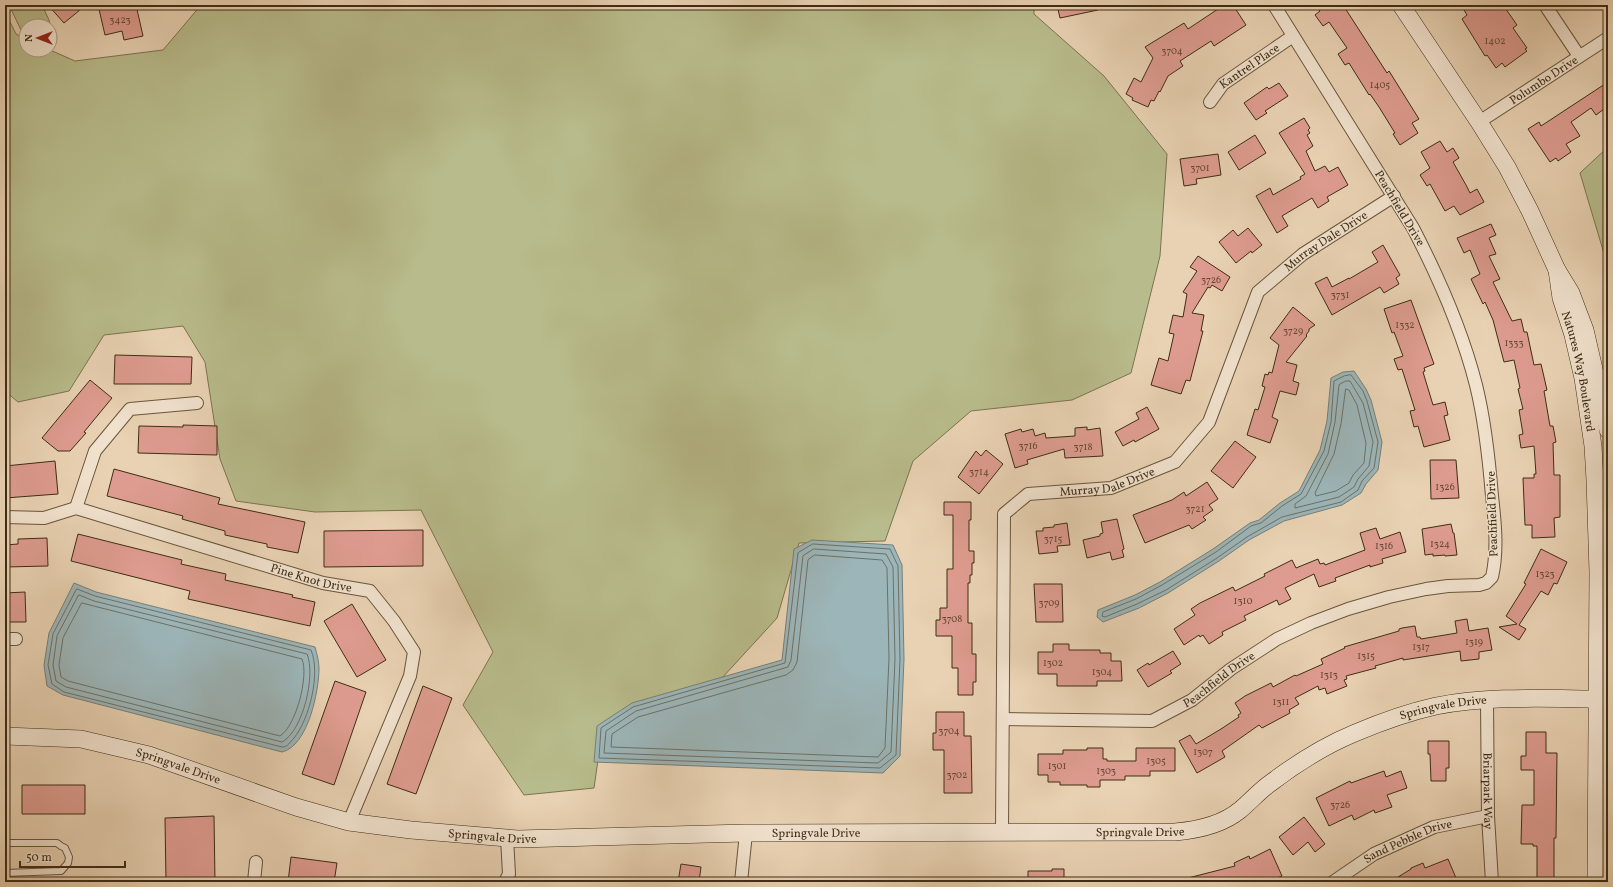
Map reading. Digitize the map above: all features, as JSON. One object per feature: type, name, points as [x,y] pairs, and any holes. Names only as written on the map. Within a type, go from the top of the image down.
[{"type":"street","name":"Peachfield Drive","points":[[1004,719],[1152,721],[1192,700],[1231,669],[1277,639],[1311,623],[1348,609],[1389,597],[1448,586],[1479,585],[1492,577],[1495,549],[1489,456],[1476,385],[1460,333],[1433,266],[1413,228],[1274,5]]},
{"type":"street","name":"Natures Way Boulevard","points":[[1401,5],[1479,122],[1530,211],[1556,270],[1571,293],[1585,330],[1608,430]]},
{"type":"street","points":[[1545,5],[1579,56]]},
{"type":"street","name":"Kantrel Place","points":[[1210,102],[1223,84],[1293,36]]},
{"type":"street","name":"Polumbo Drive","points":[[1479,122],[1608,38]]},
{"type":"street","name":"Murray Dale Drive","points":[[1002,832],[1004,719],[1004,514],[1028,494],[1111,488],[1175,462],[1209,422],[1258,292],[1303,254],[1394,196]]},
{"type":"street","name":"Natures Way Boulevard","points":[[1556,270],[1561,298],[1573,335],[1583,378],[1589,413],[1603,572],[1602,807],[1596,882]]},
{"type":"street","points":[[5,517],[44,518],[76,508],[95,451],[130,409],[197,403]]},
{"type":"street","name":"Pine Knot Drive","points":[[76,508],[323,582],[370,591],[394,621],[414,652],[410,676],[349,822]]},
{"type":"street","name":"Springvale Drive","points":[[5,736],[81,739],[149,755],[296,807],[349,822],[411,830],[507,838],[746,833],[1175,832],[1192,831],[1210,826],[1228,818],[1239,811],[1270,783],[1291,767],[1354,733],[1435,706],[1487,700],[1602,699]]},
{"type":"street","name":"Briarpark Way","points":[[1487,700],[1488,816],[1492,882]]},
{"type":"street","name":"Sand Pebble Drive","points":[[1333,882],[1374,854],[1434,827],[1488,816]]},
{"type":"street","points":[[741,882],[746,833]]},
{"type":"street","points":[[505,882],[509,874],[507,838]]},
{"type":"street","points":[[254,882],[256,862]]},
{"type":"lane","points":[[5,843],[57,844],[65,848],[69,857],[68,863],[62,871],[5,873]]},
{"type":"green space","points":[[9,5],[42,5],[48,18],[18,18],[18,24]]},
{"type":"green space","points":[[201,5],[1034,5],[1034,14],[1104,76],[1167,154],[1160,256],[1131,373],[1072,400],[971,411],[913,461],[885,541],[799,543],[777,618],[722,678],[603,725],[594,788],[524,795],[463,705],[493,652],[421,510],[315,512],[236,501],[220,459],[205,362],[183,326],[104,335],[69,391],[18,402],[5,391],[5,12],[16,34],[18,35],[18,58],[58,58],[58,54],[75,61],[163,50]]},
{"type":"green space","points":[[1608,147],[1608,267],[1580,173]]},
{"type":"water","points":[[1354,371],[1366,389],[1371,400],[1382,442],[1378,470],[1366,484],[1361,493],[1342,505],[1284,521],[1249,540],[1168,593],[1139,608],[1103,622],[1097,617],[1098,610],[1135,595],[1160,582],[1213,549],[1250,523],[1259,520],[1280,503],[1299,491],[1320,450],[1327,421],[1331,378],[1343,372]]},
{"type":"water","points":[[812,540],[893,545],[902,565],[904,659],[900,756],[883,773],[594,762],[597,726],[632,703],[782,660],[794,549]]},
{"type":"water","points":[[74,583],[96,592],[315,647],[319,666],[317,690],[310,716],[299,740],[291,748],[282,752],[63,695],[47,686],[44,665],[49,633]]},
{"type":"building","points":[[48,5],[86,5],[64,23]]},
{"type":"building","points":[[98,5],[136,5],[143,36],[124,40],[122,31],[105,35]]},
{"type":"building","points":[[1057,5],[1098,5],[1098,10],[1060,18]]},
{"type":"building","points":[[1224,5],[1233,5],[1246,25],[1214,46],[1211,41],[1180,61],[1183,66],[1168,76],[1160,92],[1159,91],[1154,101],[1151,100],[1148,107],[1132,100],[1133,98],[1126,94],[1134,78],[1141,82],[1153,58],[1145,47],[1184,23],[1188,29]]},
{"type":"building","points":[[1316,5],[1343,5],[1387,73],[1389,71],[1419,119],[1412,123],[1418,133],[1400,145],[1393,134],[1395,133],[1379,107],[1370,94],[1369,95],[1349,63],[1345,65],[1338,54],[1347,48],[1329,22],[1323,26],[1315,15],[1320,11]]},
{"type":"building","points":[[1461,5],[1503,5],[1517,25],[1513,28],[1527,48],[1525,49],[1527,51],[1505,67],[1502,63],[1496,68],[1487,55],[1485,56],[1462,19],[1467,15]]},
{"type":"building","points":[[1608,82],[1608,106],[1596,115],[1591,108],[1571,122],[1580,136],[1566,144],[1571,152],[1558,161],[1556,158],[1550,162],[1528,129],[1539,122],[1541,126]]},
{"type":"building","points":[[1279,83],[1288,96],[1265,111],[1267,113],[1256,120],[1244,103],[1267,87],[1269,89]]},
{"type":"building","points":[[1304,118],[1310,128],[1308,130],[1310,133],[1307,135],[1313,146],[1306,151],[1315,171],[1325,166],[1329,172],[1338,167],[1348,185],[1327,197],[1329,201],[1318,208],[1312,198],[1282,216],[1288,226],[1277,233],[1256,196],[1270,188],[1273,195],[1301,179],[1300,177],[1305,174],[1279,133]]},
{"type":"building","points":[[1255,135],[1266,153],[1239,170],[1228,152]]},
{"type":"building","points":[[1440,141],[1447,152],[1453,148],[1459,158],[1453,162],[1470,193],[1477,189],[1484,202],[1460,215],[1454,206],[1445,211],[1430,184],[1427,186],[1420,175],[1430,168],[1421,152]]},
{"type":"building","points":[[1218,154],[1221,175],[1196,179],[1197,184],[1184,186],[1180,159]]},
{"type":"building","points":[[1491,224],[1496,235],[1489,238],[1496,254],[1489,256],[1500,279],[1493,282],[1512,321],[1521,319],[1524,332],[1527,332],[1534,365],[1541,364],[1547,390],[1544,391],[1550,426],[1553,426],[1556,442],[1553,443],[1554,475],[1560,475],[1560,517],[1554,518],[1555,537],[1532,538],[1532,525],[1525,525],[1523,478],[1534,478],[1534,474],[1536,474],[1534,446],[1521,448],[1519,435],[1523,434],[1519,410],[1523,409],[1518,389],[1520,388],[1514,360],[1504,362],[1493,320],[1485,302],[1483,304],[1471,279],[1480,274],[1470,250],[1464,253],[1457,238]]},
{"type":"building","points":[[1248,228],[1262,245],[1252,253],[1251,251],[1236,263],[1219,242],[1233,230],[1238,236]]},
{"type":"building","points":[[1383,245],[1400,275],[1396,278],[1399,284],[1384,293],[1380,287],[1332,315],[1315,283],[1327,277],[1332,287],[1349,279],[1378,262],[1372,252]]},
{"type":"building","points":[[1198,256],[1230,277],[1222,291],[1212,285],[1210,288],[1208,287],[1192,313],[1204,315],[1201,331],[1203,331],[1190,381],[1186,380],[1181,394],[1151,385],[1159,358],[1168,361],[1174,334],[1169,333],[1173,315],[1183,317],[1187,294],[1183,292],[1197,271],[1190,267]]},
{"type":"building","points":[[1411,300],[1434,364],[1424,368],[1425,371],[1423,372],[1433,405],[1445,402],[1448,415],[1444,416],[1450,440],[1424,447],[1418,426],[1414,427],[1410,411],[1415,410],[1402,369],[1398,370],[1394,359],[1403,356],[1394,332],[1392,333],[1384,309]]},
{"type":"building","points":[[1293,307],[1315,325],[1309,329],[1306,335],[1307,336],[1286,362],[1297,365],[1293,381],[1299,383],[1296,395],[1280,391],[1272,417],[1278,420],[1270,443],[1247,435],[1255,409],[1258,410],[1265,387],[1262,386],[1265,374],[1268,375],[1269,372],[1272,373],[1279,345],[1270,338]]},
{"type":"building","points":[[115,355],[192,357],[191,384],[114,384]]},
{"type":"building","points":[[90,380],[112,398],[84,432],[86,433],[70,451],[58,451],[42,438]]},
{"type":"building","points":[[1147,407],[1159,429],[1135,442],[1134,440],[1123,446],[1115,432],[1139,419],[1136,413]]},
{"type":"building","points":[[183,425],[217,426],[217,455],[138,453],[139,426],[183,427]]},
{"type":"building","points":[[1087,427],[1087,430],[1100,428],[1103,456],[1065,458],[1064,449],[1027,460],[1028,464],[1015,468],[1005,434],[1021,429],[1022,432],[1033,429],[1035,436],[1045,433],[1046,438],[1075,436],[1075,428]]},
{"type":"building","points":[[1235,441],[1256,457],[1233,488],[1211,471]]},
{"type":"building","points":[[986,450],[1003,464],[979,494],[958,477],[976,451],[981,456]]},
{"type":"building","points":[[1430,460],[1456,460],[1459,498],[1431,499]]},
{"type":"building","points":[[55,461],[58,494],[5,498],[5,466]]},
{"type":"building","points":[[114,469],[220,498],[218,504],[305,522],[298,553],[267,547],[267,544],[225,535],[225,531],[182,519],[183,516],[107,496]]},
{"type":"building","points":[[1207,482],[1218,499],[1209,505],[1213,510],[1203,517],[1206,520],[1192,529],[1189,525],[1145,543],[1133,515],[1172,500],[1184,492],[1186,496]]},
{"type":"building","points":[[944,502],[971,502],[971,520],[969,520],[969,551],[974,551],[974,563],[972,563],[970,583],[968,583],[968,623],[972,623],[972,654],[976,654],[976,682],[973,682],[973,695],[958,695],[958,668],[952,668],[952,636],[936,636],[936,620],[940,620],[940,608],[947,608],[947,569],[953,569],[953,515],[944,515]]},
{"type":"building","points":[[1117,519],[1124,549],[1122,550],[1124,557],[1112,560],[1110,552],[1087,558],[1083,540],[1100,536],[1100,534],[1103,533],[1101,522]]},
{"type":"building","points":[[1067,523],[1070,545],[1057,546],[1058,552],[1039,554],[1036,531],[1043,531],[1043,528],[1054,527],[1054,525]]},
{"type":"building","points":[[1451,524],[1454,533],[1457,555],[1425,555],[1422,529]]},
{"type":"building","points":[[1376,528],[1380,539],[1400,532],[1406,552],[1382,559],[1383,563],[1370,567],[1370,565],[1335,578],[1336,581],[1319,587],[1314,574],[1285,588],[1291,599],[1279,605],[1277,600],[1244,616],[1246,620],[1222,632],[1223,635],[1209,644],[1203,635],[1200,637],[1199,635],[1184,645],[1174,629],[1195,615],[1191,609],[1200,603],[1233,587],[1235,591],[1292,560],[1296,568],[1318,559],[1320,564],[1324,563],[1325,565],[1365,550],[1360,533]]},
{"type":"building","points":[[423,530],[423,566],[324,567],[324,531]]},
{"type":"building","points":[[78,534],[182,560],[181,564],[226,574],[225,580],[293,595],[292,597],[315,602],[310,626],[188,599],[190,591],[71,561]]},
{"type":"building","points":[[47,538],[48,566],[5,567],[5,545],[18,544],[18,539]]},
{"type":"building","points":[[1541,549],[1567,562],[1557,584],[1554,583],[1548,595],[1541,591],[1519,625],[1526,629],[1519,640],[1499,627],[1517,624],[1506,616],[1526,584],[1524,583]]},
{"type":"building","points":[[1034,584],[1062,584],[1063,622],[1036,622]]},
{"type":"building","points":[[25,592],[26,622],[5,622],[5,593]]},
{"type":"building","points":[[352,604],[386,660],[357,677],[324,621]]},
{"type":"building","points":[[1467,619],[1469,631],[1488,628],[1492,650],[1479,652],[1479,659],[1461,661],[1460,651],[1403,660],[1403,658],[1375,666],[1376,668],[1346,676],[1347,679],[1344,680],[1347,686],[1327,694],[1325,688],[1319,690],[1318,686],[1295,698],[1299,704],[1289,710],[1290,713],[1262,728],[1259,725],[1222,751],[1225,757],[1197,773],[1179,741],[1190,735],[1196,744],[1239,717],[1238,715],[1241,713],[1235,703],[1245,696],[1271,683],[1273,687],[1295,675],[1296,676],[1323,664],[1321,659],[1345,648],[1344,647],[1399,631],[1399,629],[1402,628],[1415,626],[1417,637],[1420,637],[1421,639],[1457,633],[1455,621]]},
{"type":"building","points":[[1053,644],[1069,644],[1069,650],[1100,650],[1100,653],[1111,653],[1111,661],[1121,661],[1122,681],[1097,681],[1097,686],[1057,686],[1057,674],[1038,674],[1038,652],[1053,652]]},
{"type":"building","points":[[1173,651],[1181,664],[1170,671],[1172,673],[1148,687],[1137,670]]},
{"type":"building","points":[[335,681],[366,692],[334,785],[302,774]]},
{"type":"building","points":[[423,686],[452,698],[416,794],[387,784]]},
{"type":"building","points":[[936,712],[964,712],[964,736],[971,736],[972,793],[944,793],[944,750],[933,750],[933,733],[936,733]]},
{"type":"building","points":[[1526,732],[1546,732],[1546,753],[1557,753],[1554,882],[1537,882],[1537,846],[1533,846],[1533,844],[1521,844],[1522,805],[1534,805],[1534,770],[1521,770],[1521,756],[1526,756]]},
{"type":"building","points":[[1428,741],[1449,741],[1449,768],[1446,768],[1446,781],[1431,781]]},
{"type":"building","points":[[1087,748],[1103,748],[1103,759],[1107,759],[1107,761],[1136,761],[1136,748],[1175,748],[1175,771],[1150,771],[1150,776],[1125,776],[1125,780],[1100,780],[1100,787],[1087,787],[1087,785],[1060,785],[1060,782],[1048,782],[1048,775],[1038,775],[1038,754],[1063,754],[1063,750],[1087,750]]},
{"type":"building","points":[[1384,771],[1386,777],[1401,771],[1407,788],[1387,795],[1392,807],[1375,813],[1374,810],[1354,820],[1352,815],[1329,826],[1316,798],[1350,781],[1351,783]]},
{"type":"building","points":[[22,785],[85,785],[85,814],[22,814]]},
{"type":"building","points":[[214,816],[215,882],[166,882],[165,818]]},
{"type":"building","points":[[1304,817],[1325,844],[1315,852],[1308,842],[1293,855],[1279,837]]},
{"type":"building","points":[[1270,849],[1282,876],[1268,882],[1189,882],[1188,878],[1235,866],[1234,863],[1249,856],[1250,859]]},
{"type":"building","points":[[291,857],[337,863],[334,882],[288,882]]},
{"type":"building","points":[[1448,859],[1456,878],[1445,882],[1390,882],[1411,868],[1423,863],[1425,868]]},
{"type":"building","points":[[681,864],[701,867],[699,882],[678,882]]},
{"type":"building","points":[[1052,869],[1064,869],[1064,882],[1028,882],[1028,871],[1052,871]]}]
